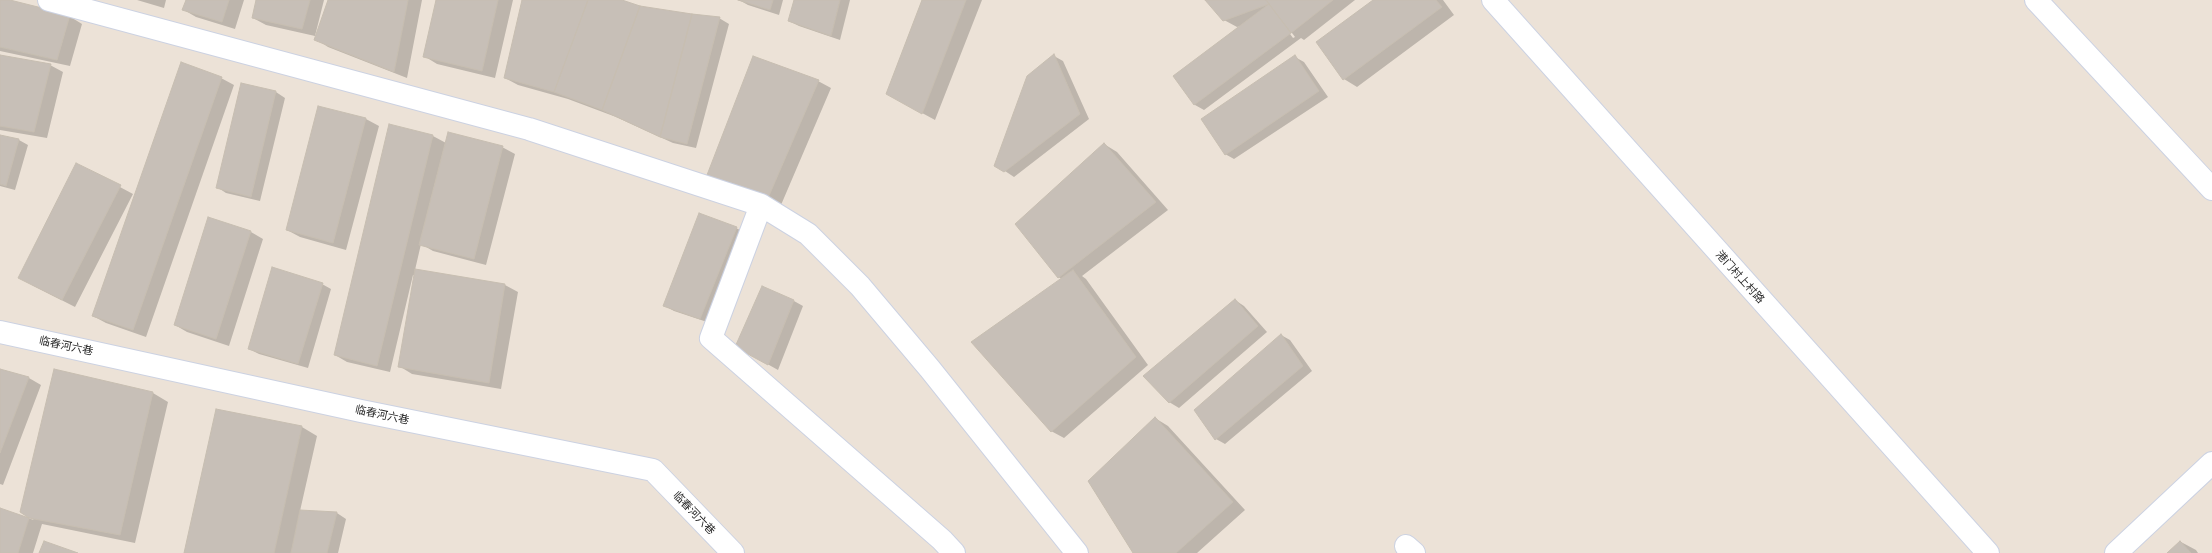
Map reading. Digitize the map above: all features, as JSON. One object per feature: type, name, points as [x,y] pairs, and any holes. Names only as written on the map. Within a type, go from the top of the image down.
[{"type":"street","points":[[49,0],[529,129],[761,205],[808,234],[860,286],[930,368],[1077,553]]},
{"type":"street","name":"港门村上村路","points":[[1492,0],[1988,553]]},
{"type":"street","points":[[2036,0],[2212,189]]},
{"type":"street","points":[[761,205],[711,338],[942,540],[954,553]]},
{"type":"street","name":"临春河六巷","points":[[0,332],[361,411],[653,470],[733,553]]},
{"type":"street","points":[[2116,553],[2212,463]]},
{"type":"building","points":[[0,0],[10,0],[70,15],[57,60],[0,47]]},
{"type":"building","points":[[186,0],[229,0],[222,22],[182,10]]},
{"type":"building","points":[[256,0],[310,0],[302,29],[252,18]]},
{"type":"building","points":[[328,0],[408,0],[394,72],[314,40]]},
{"type":"building","points":[[436,0],[498,0],[482,71],[423,57]]},
{"type":"building","points":[[522,0],[588,0],[554,92],[504,78]]},
{"type":"building","points":[[588,0],[622,0],[640,6],[602,110],[554,92]]},
{"type":"building","points":[[738,0],[773,0],[770,10]]},
{"type":"building","points":[[794,0],[840,0],[831,36],[788,21]]},
{"type":"building","points":[[922,0],[966,0],[922,114],[886,94]]},
{"type":"building","points":[[1205,0],[1266,0],[1269,4],[1223,21]]},
{"type":"building","points":[[1266,0],[1333,0],[1291,33]]},
{"type":"building","points":[[1373,0],[1436,0],[1442,7],[1343,80],[1316,42]]},
{"type":"building","points":[[1269,4],[1291,33],[1194,105],[1173,76]]},
{"type":"building","points":[[640,6],[692,14],[660,137],[602,110]]},
{"type":"building","points":[[692,14],[720,17],[687,144],[660,137]]},
{"type":"building","points":[[1054,54],[1080,114],[1004,172],[994,166],[1027,76]]},
{"type":"building","points":[[0,55],[51,64],[34,132],[0,126]]},
{"type":"building","points":[[1295,55],[1319,91],[1225,155],[1201,119]]},
{"type":"building","points":[[753,56],[819,80],[768,198],[707,175]]},
{"type":"building","points":[[181,62],[222,77],[133,330],[92,316]]},
{"type":"building","points":[[241,83],[276,91],[251,197],[216,188]]},
{"type":"building","points":[[318,106],[366,118],[333,243],[286,230]]},
{"type":"building","points":[[389,124],[433,135],[377,366],[334,355]]},
{"type":"building","points":[[448,132],[503,146],[474,259],[419,245]]},
{"type":"building","points":[[0,135],[19,139],[6,186],[0,184]]},
{"type":"building","points":[[1104,143],[1156,202],[1058,278],[1015,224]]},
{"type":"building","points":[[76,163],[121,185],[62,300],[18,278]]},
{"type":"building","points":[[699,213],[737,227],[700,319],[663,306]]},
{"type":"building","points":[[208,217],[251,231],[216,339],[174,325]]},
{"type":"building","points":[[272,267],[323,283],[298,364],[248,349]]},
{"type":"building","points":[[415,269],[505,284],[489,383],[398,367]]},
{"type":"building","points":[[1073,270],[1136,357],[1051,432],[971,342]]},
{"type":"building","points":[[762,286],[794,300],[768,365],[735,347]]},
{"type":"building","points":[[1235,299],[1258,326],[1169,403],[1143,376]]},
{"type":"building","points":[[1281,334],[1303,366],[1215,440],[1194,410]]},
{"type":"building","points":[[0,369],[29,377],[0,453]]},
{"type":"building","points":[[54,369],[153,392],[120,535],[29,518],[20,512]]},
{"type":"building","points":[[216,409],[302,426],[274,553],[184,553]]},
{"type":"building","points":[[1155,417],[1233,502],[1176,553],[1133,553],[1088,481]]},
{"type":"building","points":[[0,508],[29,518],[18,553],[0,553]]},
{"type":"building","points":[[300,510],[337,512],[327,553],[291,553]]},
{"type":"building","points":[[44,541],[78,553],[39,553]]},
{"type":"building","points":[[2180,541],[2191,553],[2167,553]]}]
